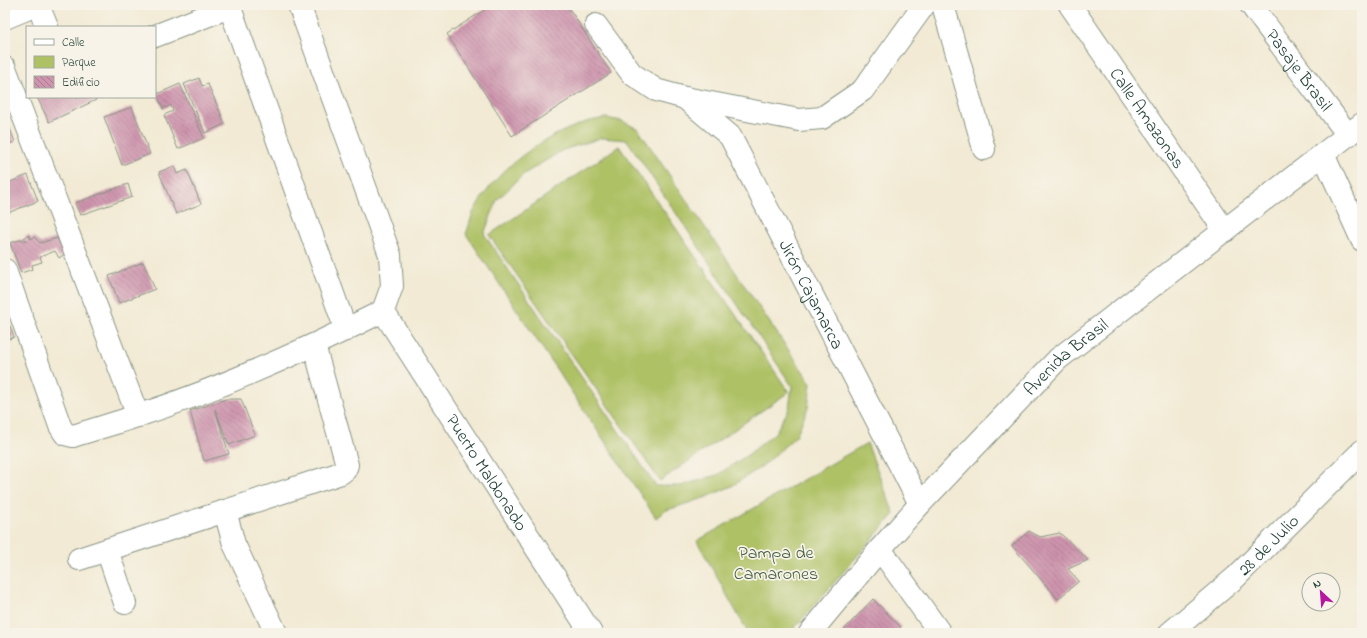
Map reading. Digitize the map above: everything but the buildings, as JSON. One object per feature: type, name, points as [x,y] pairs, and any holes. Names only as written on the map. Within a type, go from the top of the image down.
[{"type":"street","points":[[5,18],[37,5],[47,26]]},
{"type":"street","points":[[5,270],[60,426],[65,434],[73,436],[138,416],[224,383],[314,345],[383,311],[392,286],[390,256],[300,5]]},
{"type":"street","points":[[596,24],[632,74],[656,90],[686,98],[799,120],[822,118],[863,90],[924,5]]},
{"type":"street","points":[[943,5],[984,149]]},
{"type":"street","name":"Calle Amazonas","points":[[1070,5],[1224,231]]},
{"type":"street","name":"Pasaje Brasil","points":[[1251,5],[1355,129]]},
{"type":"street","points":[[156,36],[229,6],[346,330]]},
{"type":"street","points":[[5,68],[21,90],[138,416]]},
{"type":"street","name":"Jirón Cajamarca","points":[[686,98],[730,136],[920,504]]},
{"type":"street","points":[[730,136],[740,108]]},
{"type":"street","name":"Avenida Brasil","points":[[810,633],[880,549],[920,504],[1058,359],[1355,129]]},
{"type":"street","points":[[1323,154],[1362,240]]},
{"type":"street","name":"Puerto Maldonado","points":[[383,311],[591,633]]},
{"type":"street","points":[[79,559],[341,473],[345,470],[347,465],[314,345]]},
{"type":"street","name":"28 de Julio","points":[[1170,633],[1236,577],[1362,451]]},
{"type":"street","points":[[225,511],[234,544],[276,633]]},
{"type":"street","points":[[880,549],[940,633]]},
{"type":"street","points":[[107,550],[125,603]]},
{"type":"green space","points":[[605,118],[622,121],[638,129],[811,383],[808,408],[796,436],[764,465],[732,486],[707,497],[664,511],[656,518],[466,234],[473,213],[482,198],[492,184],[517,160],[531,149],[562,132],[584,122]],"holes":[[[601,138],[627,140],[792,386],[789,409],[775,433],[749,454],[717,475],[681,486],[656,486],[484,234],[497,200],[524,174],[563,150]]]},
{"type":"green space","points":[[619,146],[789,392],[660,481],[489,235]]},
{"type":"green space","name":"Pampa de Camarones","points":[[867,443],[894,514],[790,633],[748,633],[697,541]]}]
